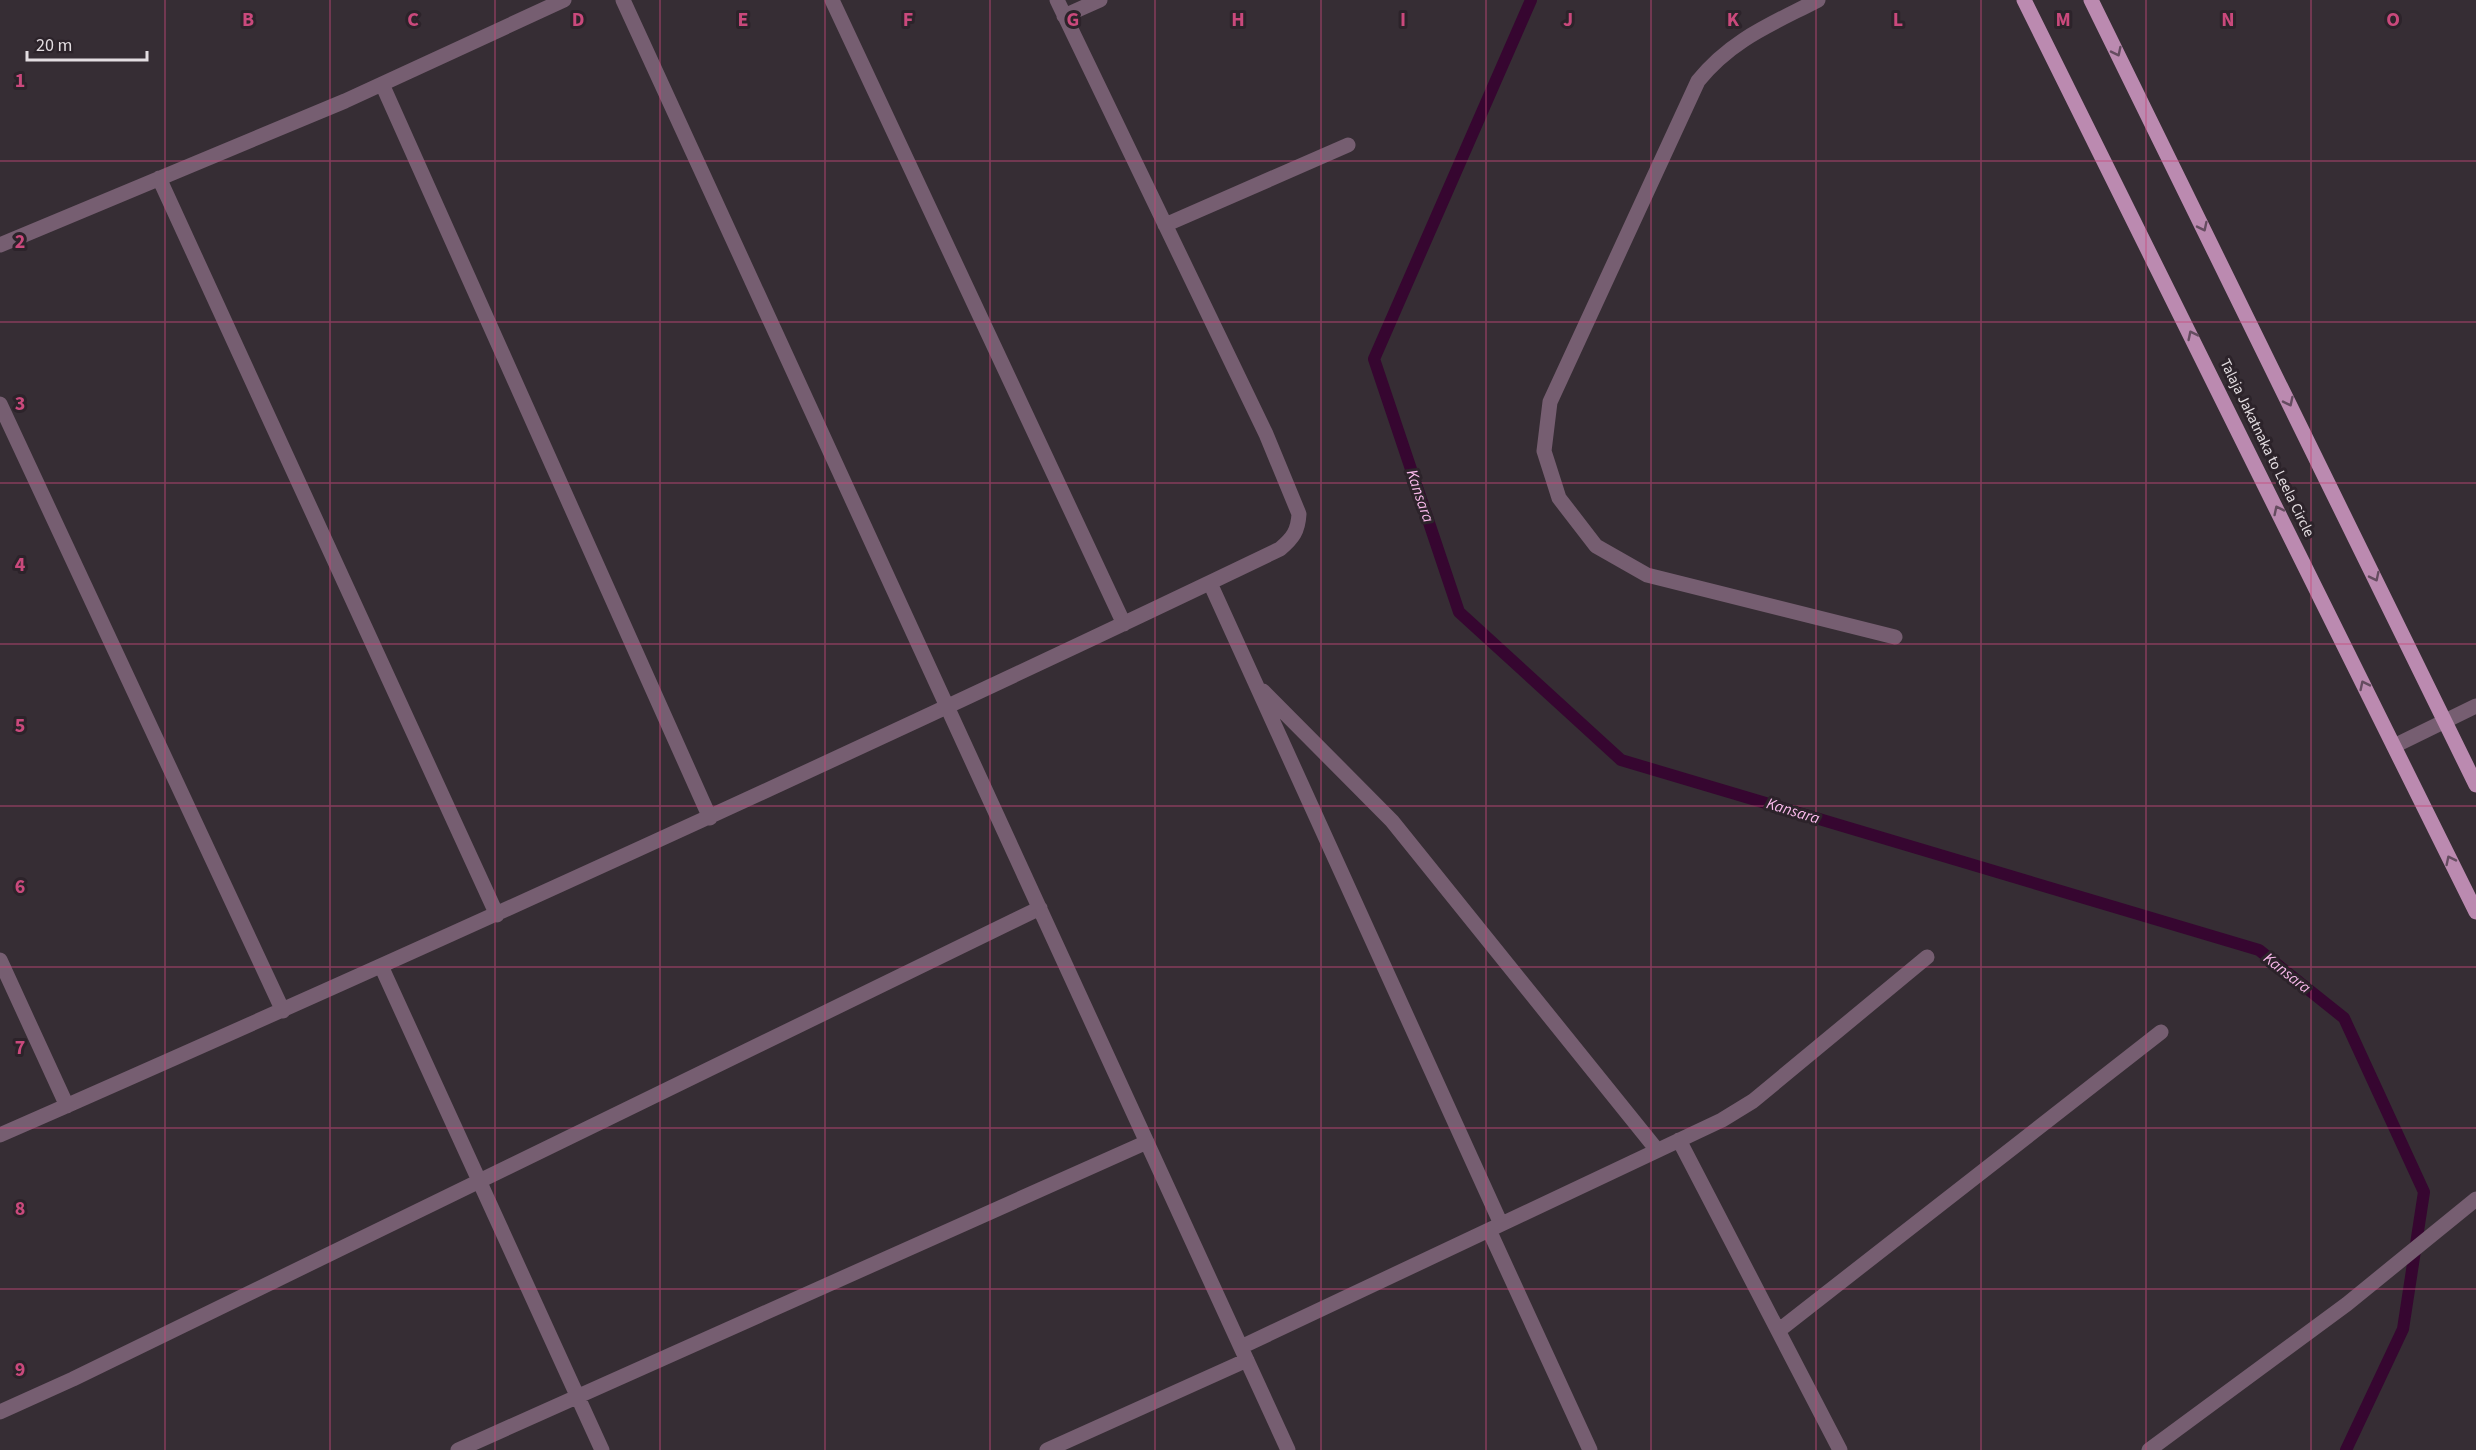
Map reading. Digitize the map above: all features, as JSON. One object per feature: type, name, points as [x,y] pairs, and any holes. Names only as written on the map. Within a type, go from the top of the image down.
[{"type":"main road","name":"Talaja Jakatnaka to Leela Circle","points":[[2024,0],[2476,912]]},
{"type":"main road","points":[[2091,0],[2476,785]]},
{"type":"street","points":[[0,245],[382,84],[564,0]]},
{"type":"street","points":[[623,0],[1288,1450]]},
{"type":"street","points":[[832,0],[1124,624]]},
{"type":"street","points":[[0,1135],[382,968],[710,818],[1210,583],[1280,549],[1292,539],[1298,528],[1299,514],[1266,434],[1057,0]]},
{"type":"street","points":[[1064,16],[1100,0]]},
{"type":"street","points":[[1818,0],[1738,42],[1716,59],[1698,81],[1550,402],[1544,451],[1559,498],[1596,546],[1647,575],[1895,637]]},
{"type":"street","points":[[382,84],[710,818]]},
{"type":"street","points":[[1165,225],[1348,145]]},
{"type":"street","points":[[159,178],[497,915]]},
{"type":"street","points":[[0,404],[283,1011]]},
{"type":"street","points":[[1210,583],[1495,1227],[1590,1450]]},
{"type":"street","points":[[1255,682],[1392,820],[1658,1150]]},
{"type":"street","points":[[2394,746],[2476,706]]},
{"type":"street","points":[[0,1412],[1040,908]]},
{"type":"street","points":[[1047,1450],[1495,1227],[1679,1140],[1753,1101],[1927,957]]},
{"type":"street","points":[[0,960],[67,1106]]},
{"type":"street","points":[[382,968],[602,1450]]},
{"type":"street","points":[[1778,1331],[2161,1032]]},
{"type":"street","points":[[1679,1140],[1840,1450]]},
{"type":"street","points":[[458,1450],[1147,1142]]},
{"type":"street","points":[[2149,1450],[2347,1304],[2476,1199]]},
{"type":"waterway","name":"Kansara","points":[[1531,0],[1374,359],[1459,612],[1621,760],[2259,950],[2344,1018],[2424,1192],[2403,1329],[2346,1450]]}]
